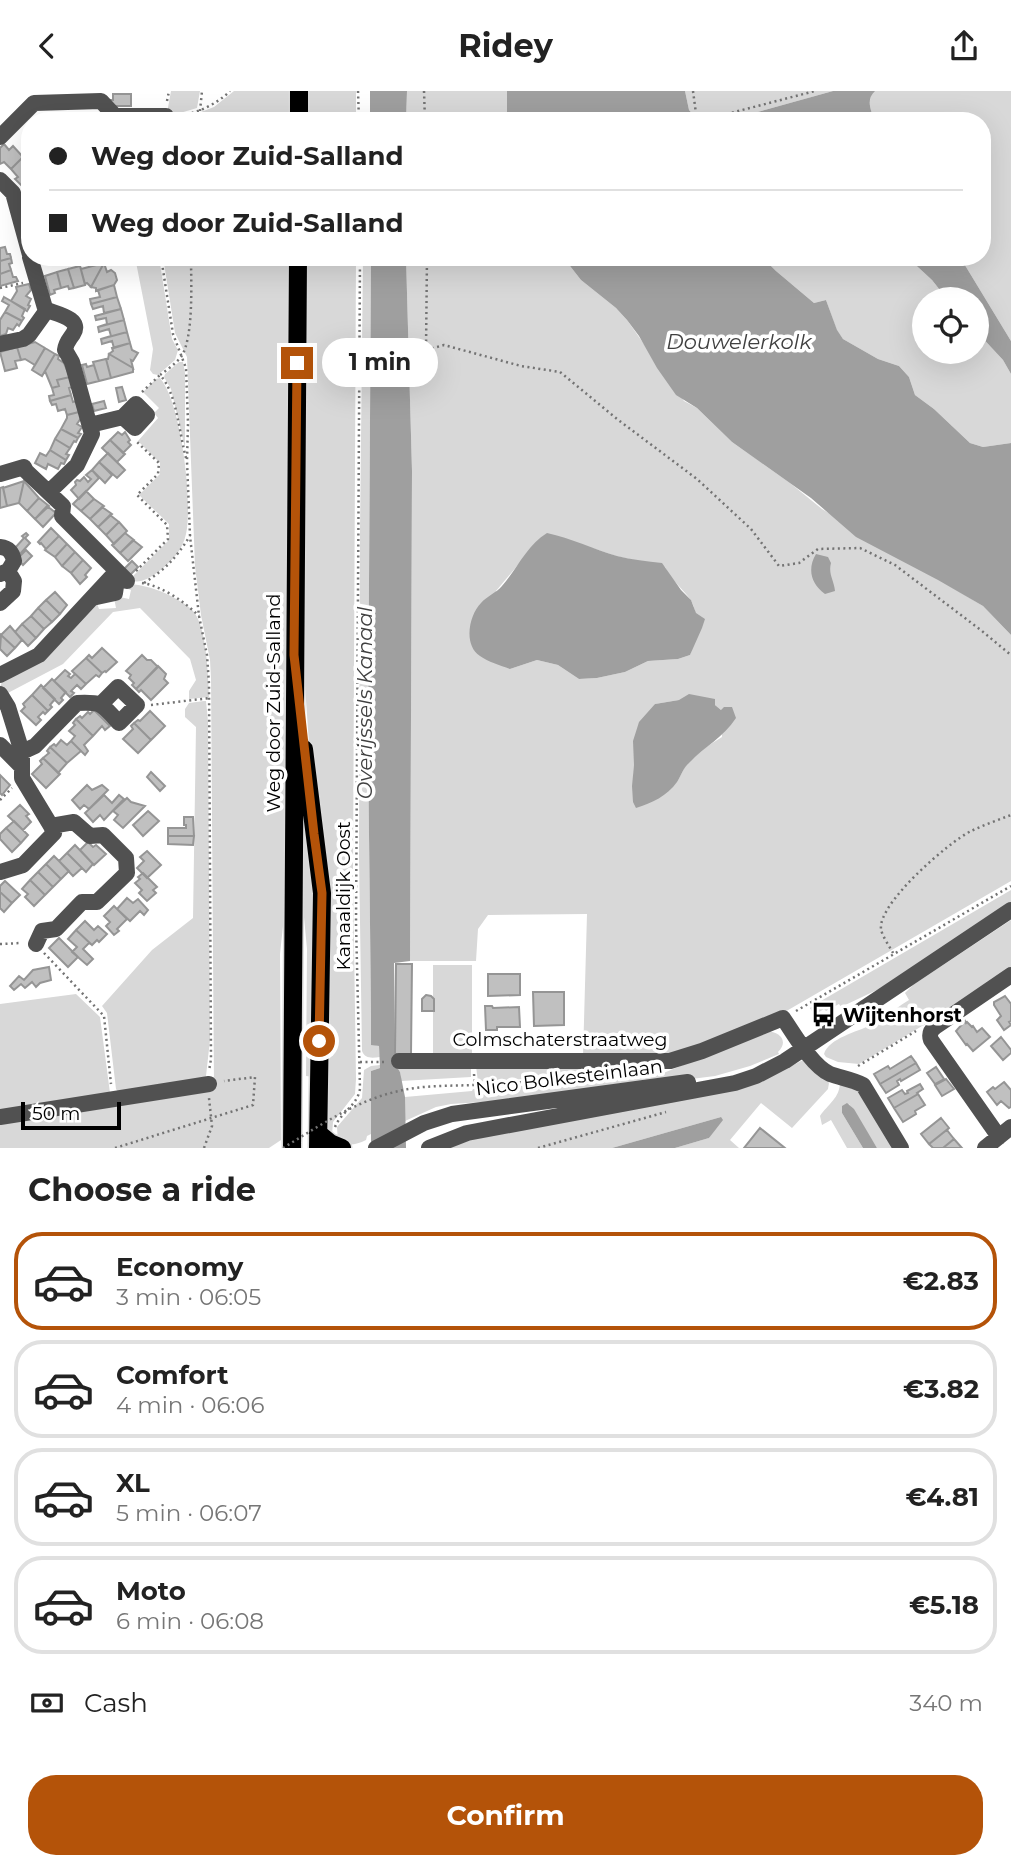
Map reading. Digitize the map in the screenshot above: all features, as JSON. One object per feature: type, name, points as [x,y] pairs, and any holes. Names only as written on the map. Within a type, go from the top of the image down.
[{"type":"main road","points":[[299,91],[299,112]]},
{"type":"main road","name":"Weg door Zuid-Salland","points":[[292,1148],[298,266]]},
{"type":"main road","points":[[294,655],[322,893],[328,1144]]},
{"type":"street","points":[[24,112],[33,103],[101,96],[112,112]]},
{"type":"street","points":[[0,137],[21,115]]},
{"type":"street","points":[[0,180],[13,193],[21,213]]},
{"type":"street","points":[[33,266],[43,305],[47,310],[72,320],[75,327],[65,350],[72,362],[92,434],[77,465],[49,492]]},
{"type":"street","points":[[0,344],[29,335],[47,310]]},
{"type":"street","points":[[90,425],[129,422],[136,404]]},
{"type":"street","points":[[0,474],[24,467],[63,506],[62,516],[126,578],[92,597],[39,655],[0,675]]},
{"type":"street","points":[[0,547],[12,553],[14,561],[4,572],[14,581],[13,591],[0,603]]},
{"type":"street","points":[[21,759],[76,703],[101,704],[119,723],[137,705],[118,687],[101,704]]},
{"type":"street","points":[[0,694],[8,707],[21,759],[22,778],[54,832],[23,865],[0,871]]},
{"type":"street","points":[[0,745],[21,759]]},
{"type":"street","points":[[36,944],[42,931],[55,929],[82,902],[97,902],[127,873],[127,858],[103,835],[90,836],[74,822],[51,826]]},
{"type":"street","name":"Nico Bolkesteinlaan","points":[[429,1148],[467,1133],[734,1083],[773,1067],[804,1048],[1011,910]]},
{"type":"street","points":[[985,1148],[1005,1132],[931,1040],[930,1035],[931,1030],[1011,975]]},
{"type":"street","name":"Colmschaterstraatweg","points":[[399,1061],[670,1061],[783,1018],[804,1048],[825,1071],[863,1085],[901,1148]]},
{"type":"street","name":"Nico Bolkesteinlaan","points":[[376,1148],[431,1121],[462,1112],[724,1077],[773,1067]]},
{"type":"street","points":[[0,1117],[209,1084]]},
{"type":"path","points":[[200,111],[202,91]]},
{"type":"path","points":[[196,112],[218,101],[230,91]]},
{"type":"path","points":[[358,91],[359,112]]},
{"type":"path","points":[[424,91],[425,112]]},
{"type":"path","points":[[693,91],[696,112]]},
{"type":"path","points":[[733,112],[815,91]]},
{"type":"path","points":[[162,266],[173,334],[186,368],[190,536],[199,616],[207,655],[210,698],[209,1084],[212,1118],[211,1134],[204,1148]]},
{"type":"path","points":[[136,404],[135,399],[182,356],[187,345],[191,266]]},
{"type":"path","name":"Kanaaldijk Oost","points":[[328,1144],[337,1121],[358,1098],[356,869],[360,266]]},
{"type":"path","points":[[428,266],[426,350],[444,345],[521,366],[560,372],[697,479],[751,529],[779,566],[799,563],[818,549],[860,548],[895,565],[1011,655]]},
{"type":"path","points":[[0,288],[36,279]]},
{"type":"path","points":[[160,375],[172,396],[187,461]]},
{"type":"path","points":[[126,578],[168,539],[167,525],[137,495],[159,474],[159,463],[137,441],[140,437],[129,422]]},
{"type":"path","points":[[126,578],[171,563],[190,536]]},
{"type":"path","points":[[126,578],[168,594],[199,616]]},
{"type":"path","points":[[137,705],[210,698]]},
{"type":"path","points":[[893,953],[881,929],[884,916],[896,897],[920,870],[968,832],[1011,815]]},
{"type":"path","points":[[806,1005],[1011,886]]},
{"type":"path","points":[[0,944],[36,944],[104,1016],[113,1100]]},
{"type":"path","points":[[859,1066],[925,1027],[931,1030]]},
{"type":"path","points":[[359,1062],[375,1062]]},
{"type":"path","points":[[115,1148],[253,1105],[255,1077],[232,1080]]},
{"type":"path","points":[[282,1148],[359,1105],[408,1089],[607,1077]]},
{"type":"path","points":[[474,1078],[475,1085]]},
{"type":"shaded area","points":[[171,91],[200,91],[197,108],[183,112],[167,112]]},
{"type":"shaded area","points":[[234,91],[291,91],[290,112],[201,112],[214,107]]},
{"type":"shaded area","points":[[306,91],[356,91],[356,112],[306,112]]},
{"type":"shaded area","points":[[407,91],[507,91],[507,112],[406,112]]},
{"type":"shaded area","points":[[685,91],[833,91],[757,112],[689,110]]},
{"type":"shaded area","points":[[873,91],[1011,91],[1011,341],[989,305],[989,287],[978,287],[965,266],[991,266],[991,112],[871,112]]},
{"type":"shaded area","points":[[137,266],[160,266],[172,339],[178,350],[175,360],[158,375],[150,370],[153,349]]},
{"type":"shaded area","points":[[164,266],[289,266],[286,898],[280,954],[281,1140],[269,1148],[0,1148],[0,1120],[214,1086],[211,679],[195,566],[187,357],[175,333]]},
{"type":"shaded area","points":[[305,266],[356,266],[353,874],[356,1079],[355,1094],[333,1122],[332,1135],[326,1126],[303,657]]},
{"type":"shaded area","points":[[363,266],[371,266],[368,744],[371,1044],[379,1046],[380,1057],[372,1058],[362,1051],[359,856]]},
{"type":"shaded area","points":[[406,266],[570,266],[581,280],[627,320],[684,401],[697,408],[732,442],[822,509],[983,606],[1011,635],[1011,881],[783,1013],[681,1055],[583,1057],[587,914],[488,915],[478,929],[476,961],[410,961],[412,471]],"holes":[[[592,548],[665,567],[690,599],[695,612],[696,627],[690,655],[678,659],[648,661],[625,672],[597,678],[579,679],[558,665],[537,660],[510,669],[496,591],[522,560]],[[679,700],[715,705],[721,710],[722,737],[686,765],[678,780],[633,802],[634,765],[655,704]]]},
{"type":"shaded area","points":[[771,266],[917,266],[938,287],[912,287],[912,364],[989,364],[989,345],[1011,374],[1011,443],[983,447],[970,443],[915,395],[909,377],[899,366],[878,359],[843,339],[837,331],[826,300],[814,303]]},
{"type":"shaded area","points":[[179,362],[183,362],[185,373],[185,448],[171,389],[164,377]]},
{"type":"shaded area","points":[[160,378],[174,408],[184,453],[188,519],[186,534],[179,551],[167,565],[147,579],[133,581],[129,580],[169,540],[169,524],[139,495],[160,474],[160,463],[138,441],[158,418],[154,413],[159,408],[143,392]]},
{"type":"shaded area","points":[[129,584],[161,591],[183,603],[198,618],[204,640],[209,697],[189,699],[189,691],[196,680],[190,659],[140,608],[113,612],[63,664],[6,694],[0,688],[3,678],[96,601],[99,609],[116,608],[115,596],[129,599]]},
{"type":"shaded area","points":[[206,701],[210,1040],[206,1076],[203,1081],[119,1093],[116,1089],[107,1013],[102,1006],[152,950],[193,918],[196,727],[185,717],[185,709],[189,703]]},
{"type":"shaded area","points":[[310,835],[315,890],[314,1077],[306,1076],[307,949],[302,896],[301,836]]},
{"type":"shaded area","points":[[1011,890],[1011,902],[879,989],[841,1007],[839,1004],[814,1015],[810,1008],[814,1005]]},
{"type":"shaded area","points":[[1011,920],[1011,970],[931,1022],[859,1064],[838,1062],[826,1057],[824,1054],[831,1044],[871,1025],[909,1000],[905,993],[913,985]]},
{"type":"shaded area","points":[[433,965],[472,965],[472,1054],[433,1054]]},
{"type":"shaded area","points":[[76,994],[100,1017],[110,1093],[0,1110],[0,1004]]},
{"type":"shaded area","points":[[767,1031],[782,1038],[779,1054],[715,1076],[572,1094],[451,1104],[436,1107],[405,1121],[405,1097],[473,1089],[647,1078]]},
{"type":"shaded area","points":[[803,1060],[827,1079],[828,1089],[792,1128],[761,1103],[730,1140],[739,1148],[675,1148],[709,1138],[721,1117],[612,1148],[441,1148],[456,1142],[778,1073]]},
{"type":"shaded area","points":[[380,1065],[380,1068],[371,1071],[371,1134],[366,1140],[356,1144],[338,1142],[337,1127],[362,1098],[364,1070]]},
{"type":"shaded area","points":[[471,1066],[471,1077],[401,1081],[397,1067]]},
{"type":"shaded area","points":[[476,1066],[653,1068],[478,1082]]},
{"type":"shaded area","points":[[840,1082],[852,1083],[895,1148],[877,1148],[849,1104],[842,1113],[863,1148],[847,1148],[831,1120],[822,1125],[820,1116],[836,1097]]},
{"type":"water","points":[[370,91],[407,91],[406,112],[370,112]]},
{"type":"water","points":[[507,91],[685,91],[691,112],[507,112]]},
{"type":"water","points":[[833,91],[875,91],[871,98],[872,112],[757,112]]},
{"type":"water","points":[[371,266],[406,266],[412,471],[410,961],[394,963],[395,1048],[405,1097],[406,1148],[371,1148],[371,1071],[380,1068],[379,1046],[371,1045],[368,744]]},
{"type":"water","name":"Douwelerkolk","points":[[570,266],[771,266],[814,303],[826,300],[843,339],[878,359],[899,366],[909,377],[915,395],[970,443],[983,447],[1011,443],[1011,635],[983,606],[856,537],[811,498],[732,442],[697,408],[676,395],[627,320],[581,280]]},
{"type":"water","points":[[917,266],[965,266],[978,287],[938,287]]},
{"type":"water","points":[[989,305],[1011,341],[1011,374],[989,345]]},
{"type":"water","points":[[547,533],[617,556],[662,563],[691,600],[696,613],[705,619],[690,655],[678,659],[648,661],[625,672],[579,679],[558,665],[537,660],[510,669],[480,656],[471,645],[473,615],[483,601],[502,586],[528,551]]},
{"type":"water","points":[[816,554],[828,557],[835,591],[825,594],[814,581],[811,571]]},
{"type":"water","points":[[689,694],[715,699],[715,705],[721,710],[724,707],[732,707],[736,718],[687,765],[669,791],[636,808],[632,786],[633,741],[639,722],[655,704],[679,700]]},
{"type":"water","points":[[847,1103],[854,1109],[877,1148],[863,1148],[842,1113],[842,1106]]},
{"type":"water","points":[[721,1117],[723,1120],[709,1138],[675,1148],[612,1148]]},
{"type":"building","points":[[113,94],[131,94],[131,106],[110,106]]},
{"type":"building","points":[[4,144],[9,150],[13,146],[21,155],[21,159],[11,169],[4,162],[0,164],[0,148]]},
{"type":"building","points":[[21,159],[21,185],[15,179],[18,177],[11,169]]},
{"type":"building","points":[[5,247],[11,258],[0,261],[0,248]]},
{"type":"building","points":[[11,258],[11,270],[0,274],[0,261]]},
{"type":"building","points":[[80,266],[81,269],[102,266],[91,287],[85,284]]},
{"type":"building","points":[[80,266],[85,285],[74,288],[68,269]]},
{"type":"building","points":[[102,266],[107,272],[111,270],[115,273],[117,280],[114,285],[96,291],[96,288],[91,287]]},
{"type":"building","points":[[68,269],[74,288],[61,288],[57,272]]},
{"type":"building","points":[[11,270],[18,281],[0,286],[0,274]]},
{"type":"building","points":[[57,272],[61,288],[50,295],[45,276]]},
{"type":"building","points":[[29,284],[31,290],[26,296],[31,299],[27,311],[11,301],[17,291],[16,287]]},
{"type":"building","points":[[114,285],[117,297],[91,304],[90,299],[100,297],[98,290]]},
{"type":"building","points":[[4,297],[25,309],[22,321],[5,312],[9,305],[2,301]]},
{"type":"building","points":[[117,297],[121,309],[104,313],[103,306],[93,309],[91,304]]},
{"type":"building","points":[[121,309],[124,320],[98,327],[107,324],[106,318],[96,320],[95,316]]},
{"type":"building","points":[[5,312],[22,321],[19,326],[17,324],[13,330],[8,328],[6,334],[0,336],[0,320]]},
{"type":"building","points":[[124,320],[127,332],[101,339],[111,336],[109,329],[99,332],[98,327]]},
{"type":"building","points":[[127,332],[130,343],[114,348],[112,341],[102,344],[101,339]]},
{"type":"building","points":[[35,342],[45,348],[35,365],[25,359],[21,360],[17,347]]},
{"type":"building","points":[[130,343],[132,350],[138,353],[133,361],[131,360],[133,368],[109,354],[113,351],[112,348]]},
{"type":"building","points":[[17,347],[21,360],[15,361],[17,368],[5,371],[0,352]]},
{"type":"building","points":[[45,348],[55,354],[42,376],[32,370]]},
{"type":"building","points":[[55,354],[64,363],[70,377],[57,380],[59,386],[52,388],[45,371]]},
{"type":"building","points":[[109,354],[133,368],[133,372],[111,378],[106,359]]},
{"type":"building","points":[[106,359],[111,378],[99,381],[93,362]]},
{"type":"building","points":[[86,364],[87,367],[94,365],[99,381],[87,384],[82,365]]},
{"type":"building","points":[[70,377],[73,387],[69,388],[71,395],[50,401],[49,396],[54,395],[52,388],[59,386],[57,380]]},
{"type":"building","points":[[122,387],[126,400],[119,402],[116,388]]},
{"type":"building","points":[[71,395],[79,412],[67,415],[65,409],[58,411],[56,404],[52,405],[50,401]]},
{"type":"building","points":[[104,401],[106,408],[94,411],[92,404]]},
{"type":"building","points":[[79,412],[81,418],[77,424],[82,427],[78,438],[61,429],[67,415]]},
{"type":"building","points":[[61,429],[78,438],[70,448],[55,439]]},
{"type":"building","points":[[118,432],[122,435],[125,432],[130,440],[128,442],[131,445],[123,453],[110,440]]},
{"type":"building","points":[[55,439],[70,448],[66,460],[50,450]]},
{"type":"building","points":[[110,440],[125,454],[117,462],[125,470],[102,448]]},
{"type":"building","points":[[50,450],[66,460],[58,469],[48,464],[46,469],[35,463],[40,453],[46,456]]},
{"type":"building","points":[[108,453],[125,470],[117,478],[99,462]]},
{"type":"building","points":[[99,462],[112,475],[105,483],[92,470]]},
{"type":"building","points":[[92,470],[99,478],[79,499],[71,490],[77,480],[80,481],[84,477],[88,482],[91,479],[86,475]]},
{"type":"building","points":[[24,481],[39,498],[27,511],[19,503]]},
{"type":"building","points":[[24,481],[19,503],[7,506],[3,488]]},
{"type":"building","points":[[3,487],[7,506],[0,508],[0,488]]},
{"type":"building","points":[[86,491],[94,499],[81,511],[73,504]]},
{"type":"building","points":[[39,498],[49,506],[35,519],[27,511]]},
{"type":"building","points":[[94,499],[104,506],[90,519],[81,511]]},
{"type":"building","points":[[47,506],[56,513],[43,527],[35,519]]},
{"type":"building","points":[[102,507],[112,514],[98,527],[90,519]]},
{"type":"building","points":[[110,515],[119,522],[106,535],[98,527]]},
{"type":"building","points":[[119,522],[127,531],[114,544],[106,535]]},
{"type":"building","points":[[51,528],[59,536],[46,549],[38,542]]},
{"type":"building","points":[[26,533],[28,535],[25,538],[30,543],[20,554],[15,548]]},
{"type":"building","points":[[125,533],[134,540],[120,553],[112,545]]},
{"type":"building","points":[[59,536],[67,544],[55,557],[45,550]]},
{"type":"building","points":[[133,540],[142,547],[128,561],[120,553]]},
{"type":"building","points":[[67,544],[75,552],[62,566],[55,557]]},
{"type":"building","points":[[26,550],[32,556],[23,565],[17,559]]},
{"type":"building","points":[[75,552],[83,560],[71,573],[62,566]]},
{"type":"building","points":[[83,560],[91,568],[80,584],[71,573]]},
{"type":"building","points":[[132,561],[138,567],[129,576],[123,570]]},
{"type":"building","points":[[55,592],[67,605],[60,614],[46,600]]},
{"type":"building","points":[[46,600],[60,614],[52,622],[38,608]]},
{"type":"building","points":[[38,608],[52,622],[44,629],[31,616]]},
{"type":"building","points":[[31,616],[44,629],[36,638],[22,624]]},
{"type":"building","points":[[22,624],[36,638],[28,646],[15,632]]},
{"type":"building","points":[[10,626],[22,640],[15,648],[1,635]]},
{"type":"building","points":[[1,635],[15,648],[7,656],[0,649]]},
{"type":"building","points":[[102,648],[117,662],[102,673],[86,658],[89,655],[92,658]]},
{"type":"building","points":[[142,655],[158,667],[136,689],[129,678],[131,675],[126,671]]},
{"type":"building","points":[[86,658],[102,673],[86,684],[72,671]]},
{"type":"building","points":[[158,666],[166,674],[164,679],[168,683],[151,700],[141,690],[139,692],[136,689]]},
{"type":"building","points":[[65,670],[71,678],[75,674],[72,671],[86,684],[81,689],[77,685],[71,691],[74,693],[70,697],[54,681]]},
{"type":"building","points":[[52,679],[66,692],[59,704],[43,688]]},
{"type":"building","points":[[41,685],[55,699],[48,711],[32,695]]},
{"type":"building","points":[[32,695],[48,711],[38,717],[41,720],[36,725],[21,711],[25,707],[23,704]]},
{"type":"building","points":[[94,710],[110,726],[105,730],[102,726],[93,736],[76,719]]},
{"type":"building","points":[[150,711],[165,726],[151,740],[134,723]]},
{"type":"building","points":[[76,719],[93,736],[84,745],[88,751],[85,755],[71,741],[75,736],[69,731],[75,725],[73,723]]},
{"type":"building","points":[[134,723],[151,740],[138,753],[123,739],[133,729],[131,726]]},
{"type":"building","points":[[61,740],[67,745],[71,741],[81,751],[67,763],[50,747],[54,744],[56,746]]},
{"type":"building","points":[[50,747],[67,763],[58,773],[43,758],[49,753],[47,751]]},
{"type":"building","points":[[43,758],[60,774],[46,788],[32,774],[42,764],[40,761]]},
{"type":"building","points":[[151,772],[165,786],[160,791],[147,777]]},
{"type":"building","points":[[0,775],[10,785],[2,795],[0,793]]},
{"type":"building","points":[[87,785],[92,790],[102,785],[108,790],[89,809],[84,805],[80,809],[72,800]]},
{"type":"building","points":[[104,795],[112,803],[119,795],[124,799],[104,820],[100,815],[93,822],[85,813]]},
{"type":"building","points":[[127,798],[145,806],[123,828],[114,820],[118,815],[113,811]]},
{"type":"building","points":[[20,805],[29,814],[26,816],[31,822],[23,830],[8,816]]},
{"type":"building","points":[[148,811],[159,821],[143,836],[133,825]]},
{"type":"building","points":[[184,817],[193,817],[194,836],[168,836],[168,828],[186,828]]},
{"type":"building","points":[[14,821],[28,835],[21,843],[6,828]]},
{"type":"building","points":[[6,828],[21,843],[12,852],[0,839],[0,834]]},
{"type":"building","points":[[168,836],[194,836],[193,845],[168,844]]},
{"type":"building","points":[[88,842],[106,854],[94,865],[80,850]]},
{"type":"building","points":[[75,845],[93,864],[86,872],[67,853]]},
{"type":"building","points":[[147,851],[161,865],[147,878],[137,868],[144,861],[140,857]]},
{"type":"building","points":[[67,853],[82,868],[73,876],[59,861]]},
{"type":"building","points":[[54,856],[69,871],[61,879],[46,864]]},
{"type":"building","points":[[46,864],[61,879],[53,887],[38,872]]},
{"type":"building","points":[[38,872],[53,887],[45,895],[30,880]]},
{"type":"building","points":[[143,873],[157,887],[153,890],[156,893],[147,901],[139,893],[142,890],[135,883]]},
{"type":"building","points":[[30,880],[45,895],[34,906],[25,897],[28,894],[22,889]]},
{"type":"building","points":[[5,881],[20,895],[12,903],[0,892],[0,886]]},
{"type":"building","points":[[0,892],[12,903],[4,912],[0,908]]},
{"type":"building","points":[[127,898],[133,903],[138,899],[148,910],[144,915],[140,911],[130,921],[117,909]]},
{"type":"building","points":[[114,906],[127,919],[114,935],[106,926],[110,922],[104,916]]},
{"type":"building","points":[[85,921],[94,930],[98,926],[107,934],[92,945],[76,930]]},
{"type":"building","points":[[76,930],[92,945],[89,943],[83,949],[93,959],[87,965],[72,952],[77,947],[68,939]]},
{"type":"building","points":[[59,938],[78,957],[68,967],[49,948]]},
{"type":"building","points":[[396,964],[412,964],[411,1054],[395,1054]]},
{"type":"building","points":[[49,967],[51,980],[36,987],[32,982],[25,988],[21,984],[14,990],[10,986],[19,976],[24,980],[33,970]]},
{"type":"building","points":[[488,974],[520,974],[520,995],[488,996]]},
{"type":"building","points":[[533,992],[564,992],[564,1025],[534,1026]]},
{"type":"building","points":[[426,995],[434,999],[434,1011],[422,1011],[422,999]]},
{"type":"building","points":[[1005,996],[1011,1004],[1011,1025],[1004,1030],[997,1020],[1001,1016],[994,1002]]},
{"type":"building","points":[[485,1006],[519,1007],[520,1027],[486,1030]]},
{"type":"building","points":[[965,1021],[977,1032],[982,1028],[990,1037],[973,1051],[956,1031]]},
{"type":"building","points":[[1001,1037],[1011,1050],[1003,1060],[991,1046]]},
{"type":"building","points":[[911,1056],[916,1063],[880,1084],[874,1074],[888,1066],[890,1069]]},
{"type":"building","points":[[916,1063],[920,1070],[897,1081],[899,1085],[886,1093],[880,1084]]},
{"type":"building","points":[[936,1067],[944,1079],[935,1084],[927,1073]]},
{"type":"building","points":[[946,1079],[954,1089],[942,1096],[935,1085]]},
{"type":"building","points":[[1004,1082],[1011,1090],[1009,1108],[1001,1101],[997,1105],[987,1092]]},
{"type":"building","points":[[920,1084],[923,1089],[918,1094],[894,1108],[888,1098],[902,1090],[905,1094],[908,1093],[907,1091]]},
{"type":"building","points":[[918,1094],[925,1105],[903,1122],[894,1108]]},
{"type":"building","points":[[941,1118],[949,1128],[929,1144],[921,1134]]},
{"type":"building","points":[[760,1128],[785,1148],[744,1148]]},
{"type":"building","points":[[949,1128],[947,1130],[954,1139],[943,1148],[933,1148],[929,1144]]},
{"type":"building","points":[[954,1139],[962,1148],[943,1148]]},
{"type":"place","name":"Wijtenhorst","points":[[823,1015]]},
{"type":"route","points":[[297,363],[294,655],[322,893],[319,1041]]},
{"type":"water label","name":"Overijssels Kanaal","points":[[365,703]]}]
